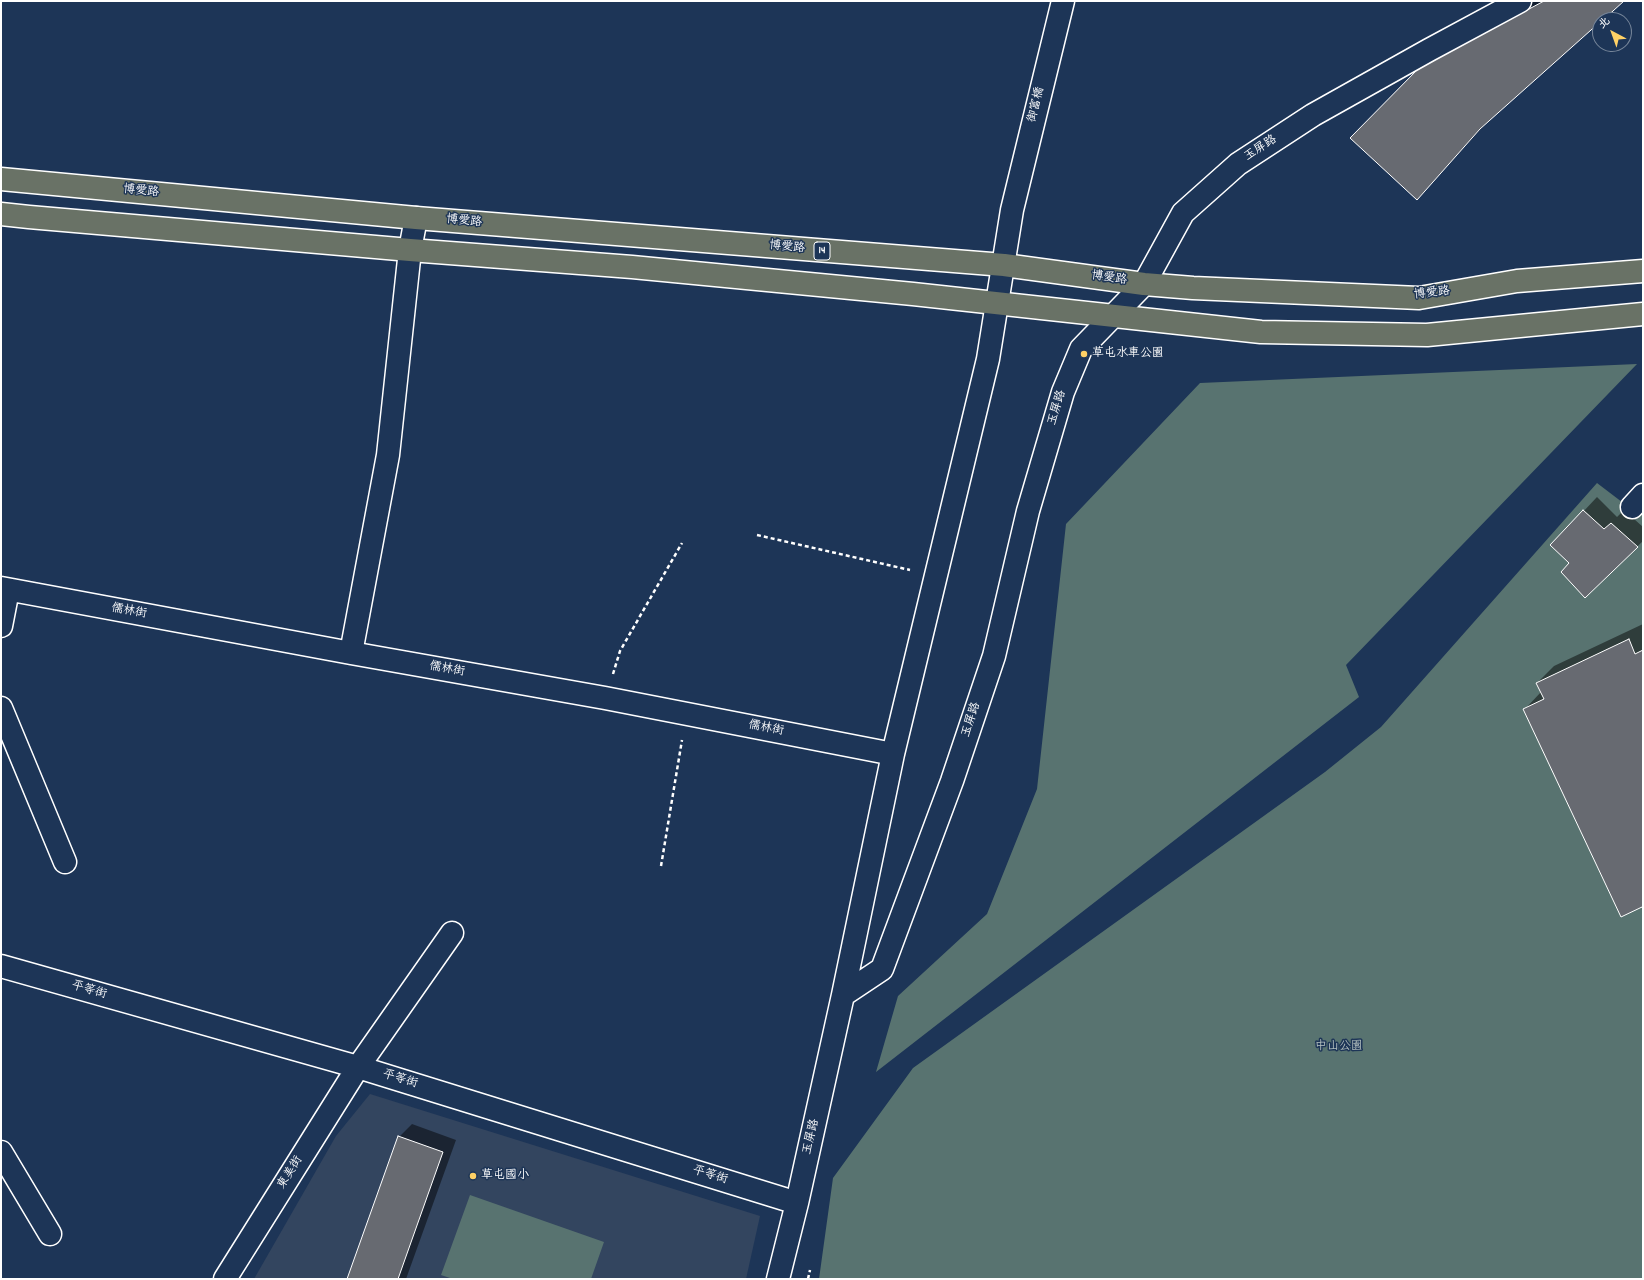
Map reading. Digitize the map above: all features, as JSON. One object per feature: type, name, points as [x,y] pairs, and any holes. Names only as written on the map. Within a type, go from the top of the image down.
[{"type":"main road","name":"博愛路","points":[[1,179],[416,218],[1004,265],[1144,284],[1193,288],[1419,298],[1517,281],[1643,271]]},
{"type":"main road","points":[[1,214],[410,250],[632,267],[996,303],[1260,332],[1427,335],[1643,314]]},
{"type":"street","name":"御富橋","points":[[1012,210],[1063,1]]},
{"type":"street","name":"玉屏路","points":[[844,996],[882,969],[952,781],[994,656],[1028,511],[1062,392],[1081,349],[1144,284],[1183,213],[1238,164],[1313,115],[1520,1]]},
{"type":"street","name":"玉屏路","points":[[778,1279],[797,1203],[844,996],[893,754],[988,359],[1012,210]]},
{"type":"street","points":[[351,653],[388,455],[410,250],[416,218]]},
{"type":"street","points":[[1,626],[5,589]]},
{"type":"street","name":"儒林街","points":[[5,589],[605,698],[893,754]]},
{"type":"street","points":[[1,708],[65,862]]},
{"type":"street","name":"東美街","points":[[224,1279],[358,1067],[452,933]]},
{"type":"street","name":"平等街","points":[[1,966],[358,1067],[797,1203]]},
{"type":"street","points":[[1,1152],[50,1234]]},
{"type":"path","points":[[757,535],[936,575]]},
{"type":"path","points":[[605,698],[620,651],[682,544]]},
{"type":"path","points":[[661,866],[686,714]]},
{"type":"path","points":[[808,1279],[810,1270]]},
{"type":"shaded area","name":"草屯國小","points":[[370,1094],[760,1216],[746,1279],[254,1279],[336,1136]]},
{"type":"green space","points":[[1637,364],[1346,665],[1359,697],[876,1072],[898,996],[987,914],[1037,789],[1066,524],[1200,383]]},
{"type":"green space","name":"中山公園","points":[[1597,483],[1639,515],[1643,513],[1643,1279],[819,1279],[833,1178],[913,1068],[1325,772],[1381,727]]},
{"type":"green space","points":[[470,1195],[604,1242],[591,1279],[453,1279],[441,1275]]},
{"type":"building","points":[[1544,1],[1624,1],[1612,12],[1592,12],[1592,29],[1480,129],[1417,200],[1350,138],[1419,68]]},
{"type":"building","points":[[1583,510],[1604,529],[1611,523],[1638,547],[1585,598],[1561,572],[1569,563],[1550,545]]},
{"type":"building","points":[[1629,639],[1635,654],[1643,650],[1643,909],[1642,907],[1621,917],[1523,709],[1544,699],[1536,683]]},
{"type":"building","points":[[398,1136],[443,1152],[398,1279],[347,1279]]},
{"type":"place","name":"草屯水車公園","points":[[1084,354]]},
{"type":"place","name":"草屯國小","points":[[473,1176]]}]
